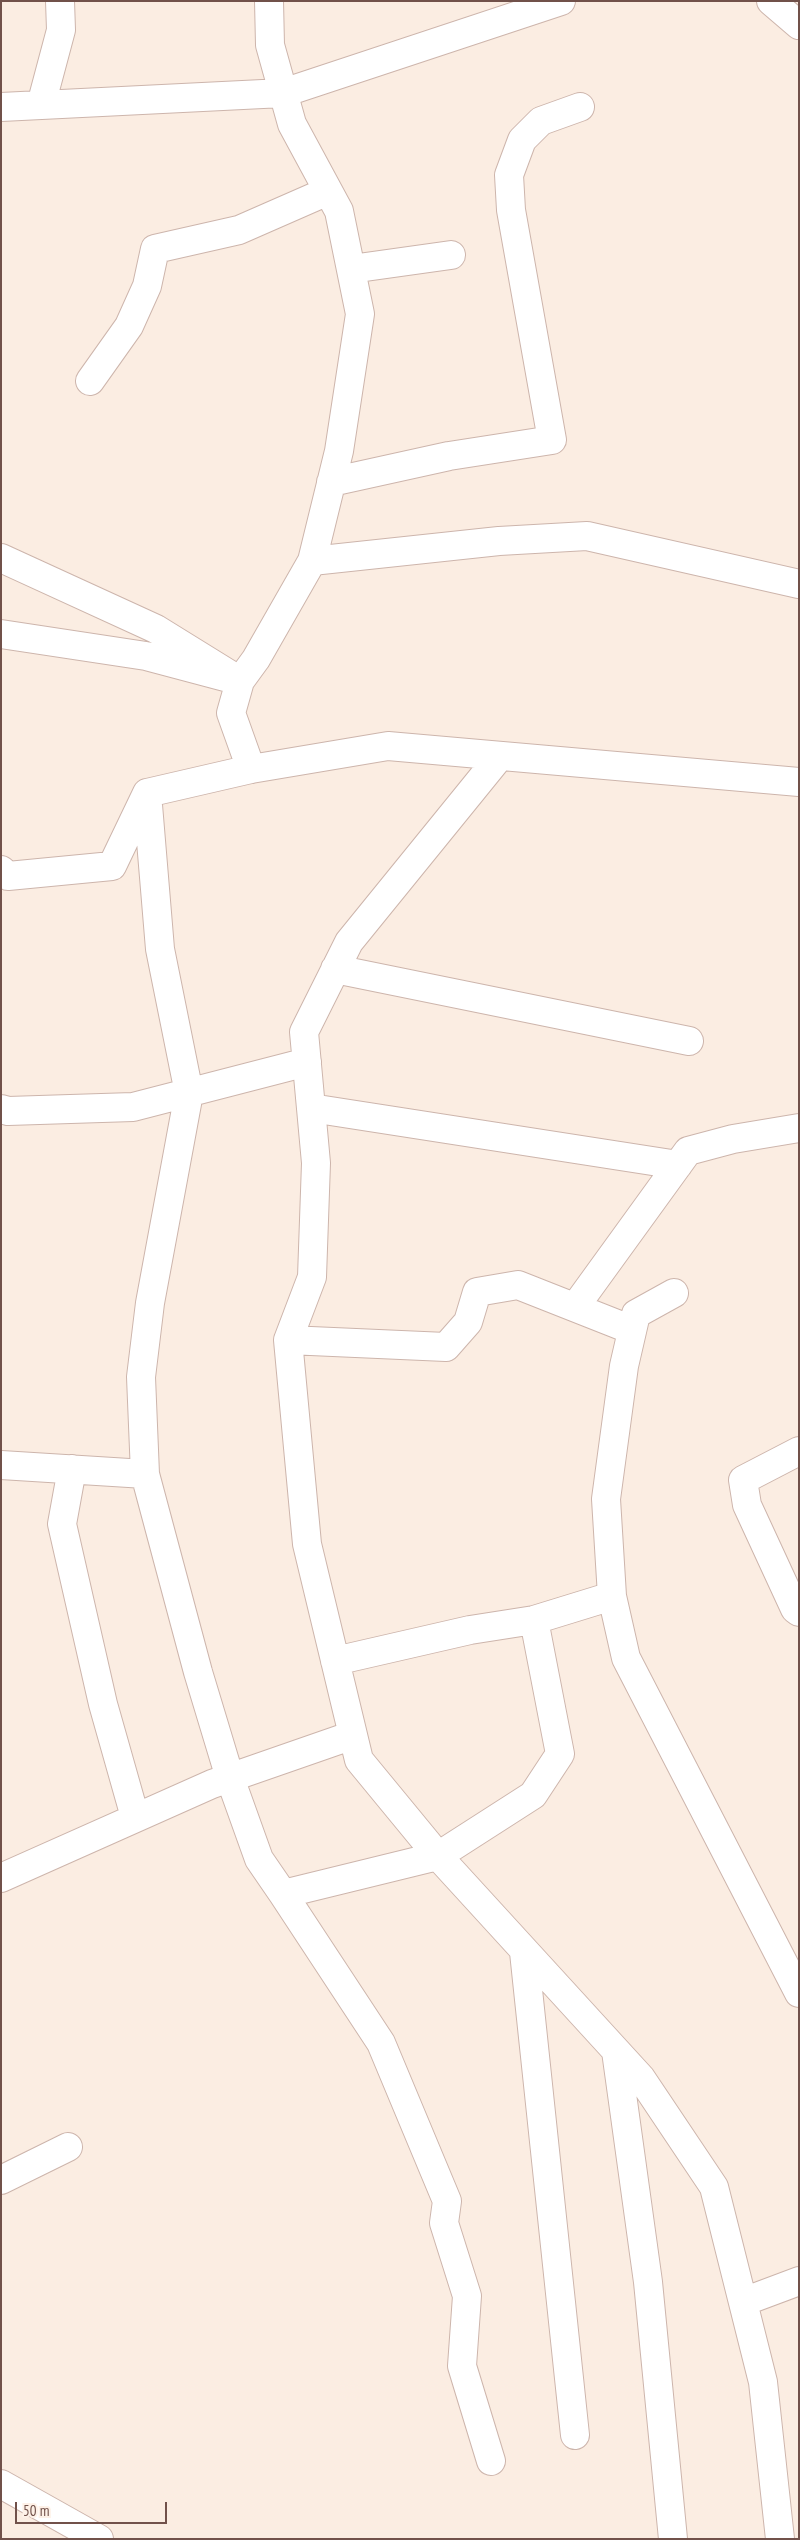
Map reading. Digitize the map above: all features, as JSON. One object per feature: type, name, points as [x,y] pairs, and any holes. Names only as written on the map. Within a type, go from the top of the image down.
[{"type":"street","points":[[40,105],[61,30],[60,1]]},
{"type":"street","points":[[251,769],[231,713],[240,681],[256,659],[312,561],[339,451],[360,314],[339,212],[292,124],[270,45],[269,1]]},
{"type":"street","points":[[1,107],[283,93],[562,1]]},
{"type":"street","points":[[771,1],[799,25]]},
{"type":"street","points":[[332,482],[449,456],[552,440],[511,210],[509,175],[522,140],[541,121],[580,108]]},
{"type":"street","points":[[90,381],[128,326],[147,286],[155,249],[239,230],[328,191]]},
{"type":"street","points":[[351,269],[451,256]]},
{"type":"street","points":[[312,561],[499,541],[587,536],[799,584]]},
{"type":"street","points":[[1,558],[156,629],[240,681]]},
{"type":"street","points":[[1,634],[146,656],[240,681]]},
{"type":"street","points":[[147,793],[251,769],[388,746],[799,782]]},
{"type":"street","points":[[500,756],[349,942],[304,1032],[316,1163],[312,1277],[288,1340],[307,1544],[359,1760],[438,1856],[641,2078],[714,2187],[763,2382],[780,2539]]},
{"type":"street","points":[[4,874],[112,866],[147,793]]},
{"type":"street","points":[[147,793],[160,949],[188,1092],[150,1304],[141,1377],[145,1474],[198,1672],[230,1778],[259,1860],[381,2043],[447,2201],[444,2223],[467,2296],[462,2366],[491,2461]]},
{"type":"street","points":[[336,969],[689,1041]]},
{"type":"street","points":[[1,1109],[8,1111],[133,1107],[307,1062]]},
{"type":"street","points":[[311,1108],[678,1165]]},
{"type":"street","points":[[575,1307],[688,1151],[733,1139],[799,1128]]},
{"type":"street","points":[[288,1340],[446,1347],[468,1322],[477,1292],[518,1285],[632,1330]]},
{"type":"street","points":[[674,1293],[636,1314],[624,1366],[606,1499],[612,1596],[626,1658],[799,1993]]},
{"type":"street","points":[[799,1451],[743,1480],[747,1505],[795,1609],[799,1612]]},
{"type":"street","points":[[1,1465],[145,1474]]},
{"type":"street","points":[[72,1469],[62,1524],[104,1704],[135,1817]]},
{"type":"street","points":[[335,1661],[470,1630],[534,1620],[612,1596]]},
{"type":"street","points":[[283,1894],[438,1856],[533,1795],[560,1754],[534,1620]]},
{"type":"street","points":[[1,1878],[135,1817],[230,1778],[353,1735]]},
{"type":"street","points":[[524,1952],[575,2435]]},
{"type":"street","points":[[616,2051],[648,2282],[673,2539]]},
{"type":"street","points":[[1,2180],[68,2147]]},
{"type":"street","points":[[743,2302],[799,2282]]},
{"type":"street","points":[[1,2484],[99,2539]]}]
